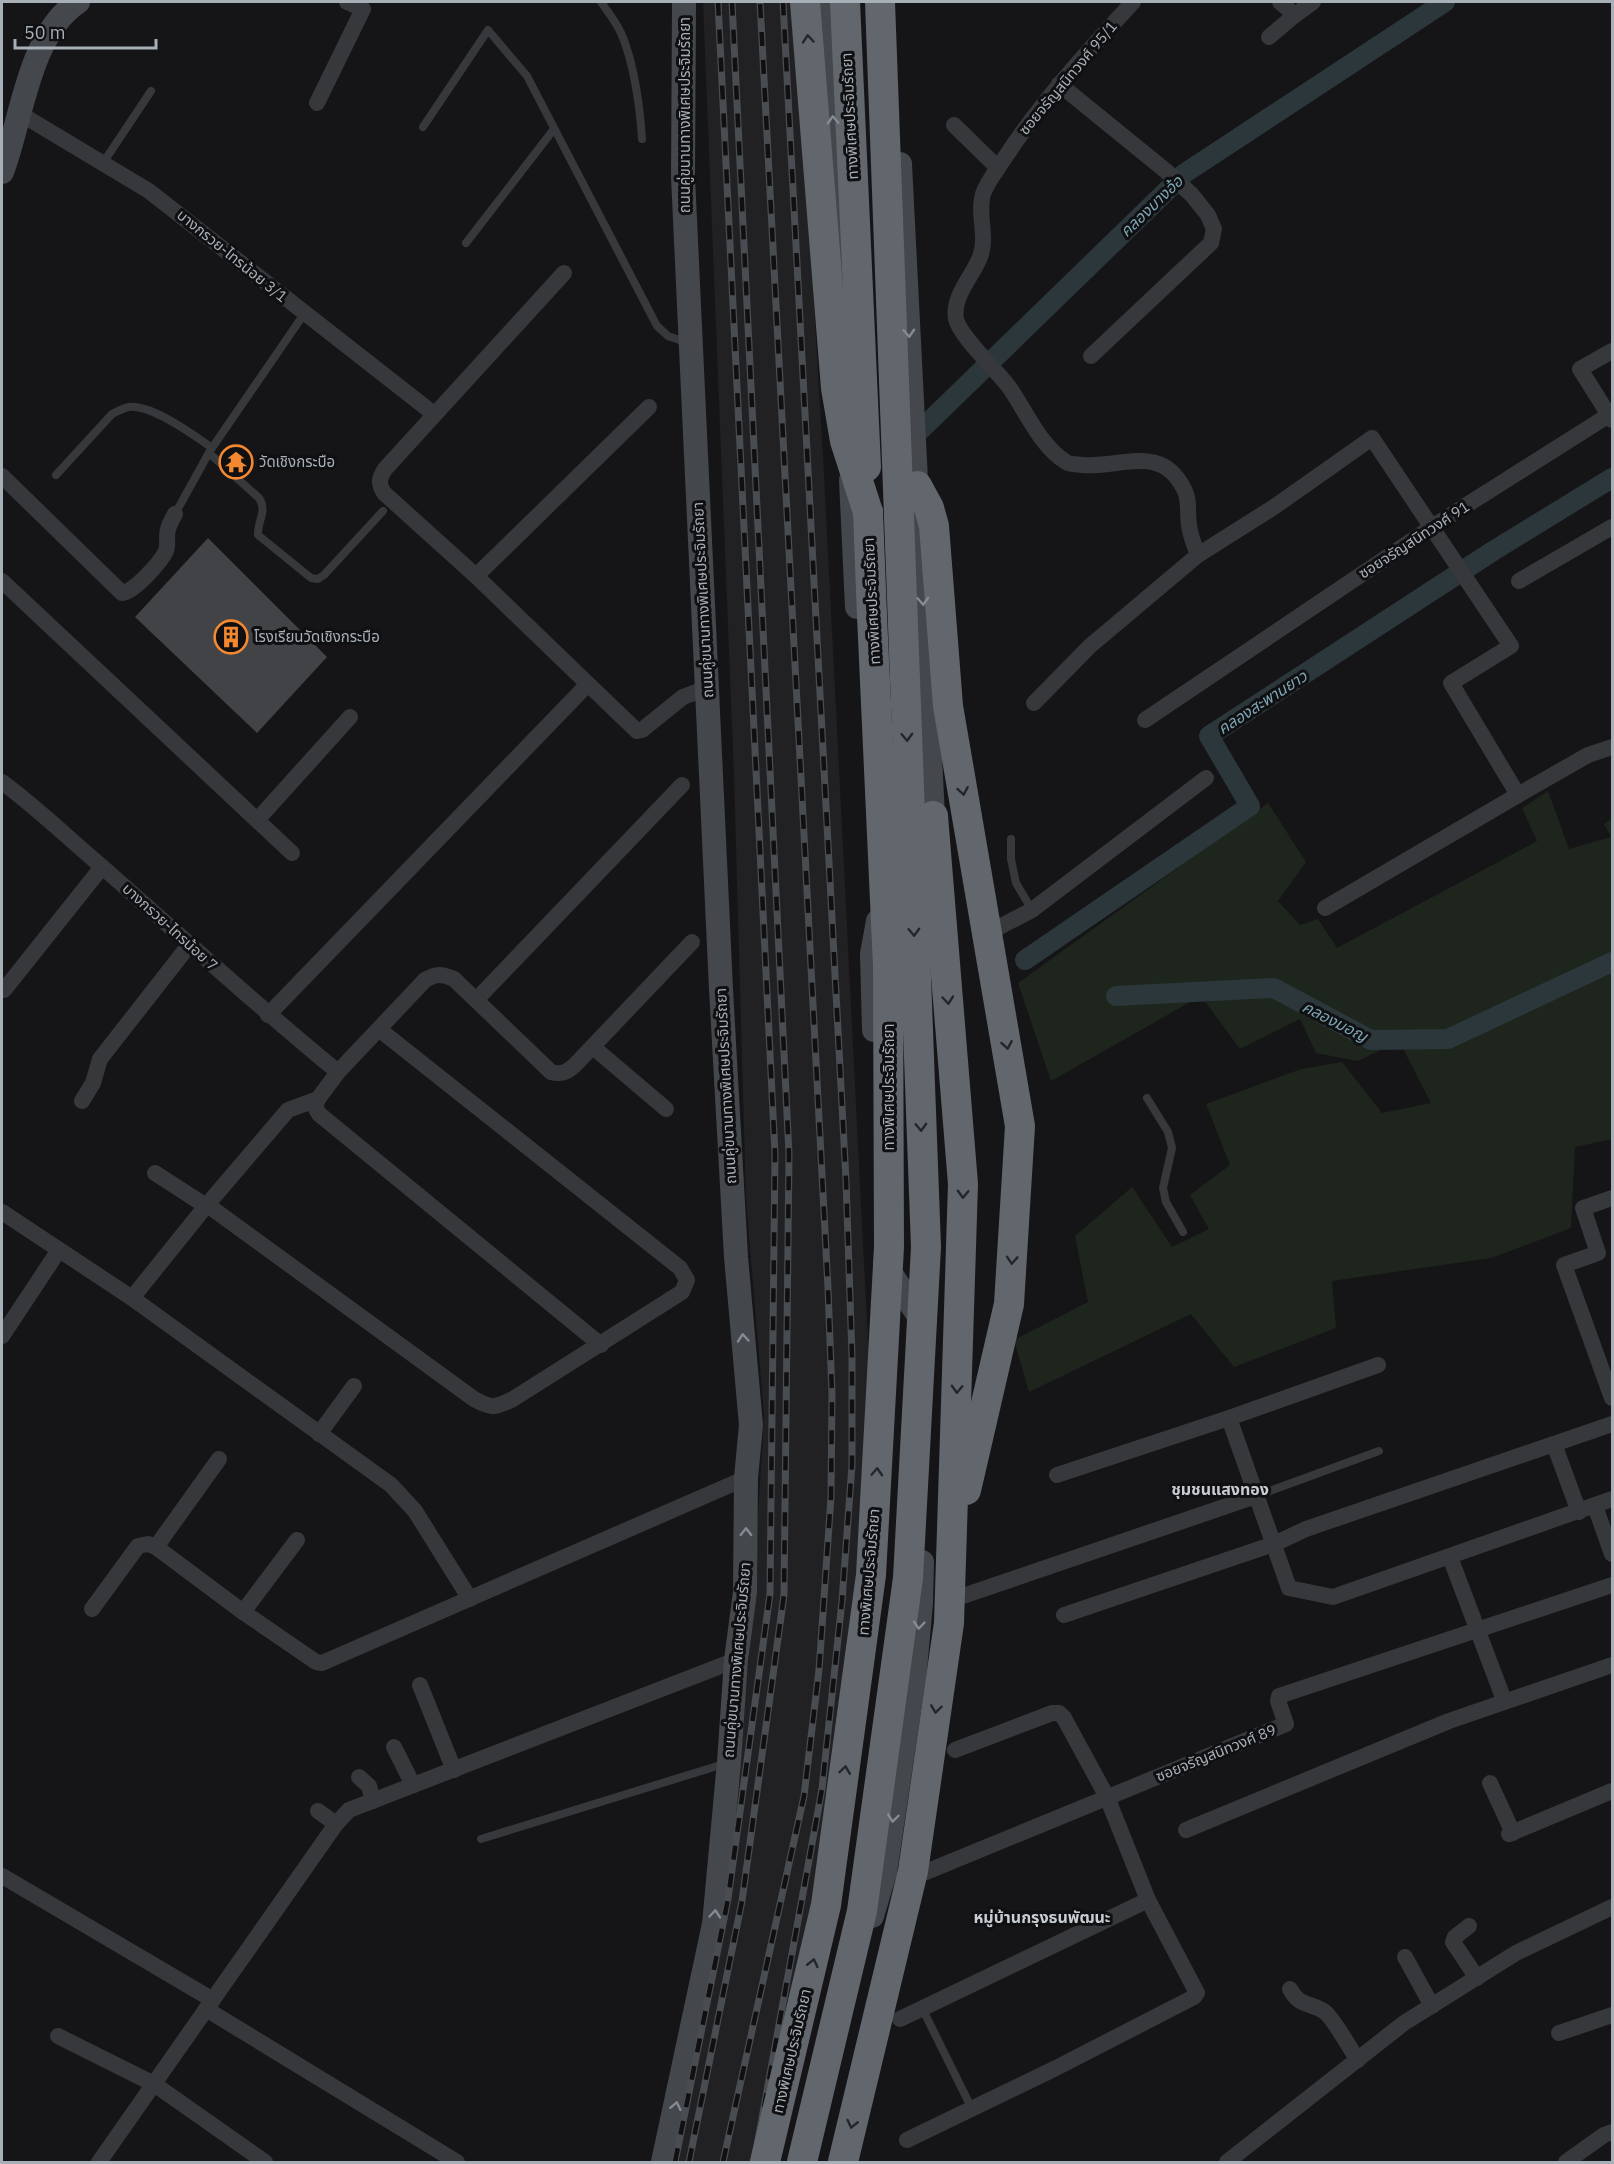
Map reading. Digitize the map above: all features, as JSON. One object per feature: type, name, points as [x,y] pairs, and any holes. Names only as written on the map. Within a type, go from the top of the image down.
[{"type":"highway","points":[[805,2],[836,388],[845,441],[868,512]]},
{"type":"highway","name":"ทางพิเศษประจิมรัถยา","points":[[765,2163],[826,1905],[871,1575],[889,1247],[888,966],[845,2]]},
{"type":"highway","name":"ทางพิเศษประจิมรัถยา","points":[[802,2163],[862,1911],[906,1590],[926,1247],[880,2]]},
{"type":"highway","points":[[916,472],[934,526],[948,706],[1020,1125],[1009,1304],[968,1483],[952,1533]]},
{"type":"highway","points":[[843,2163],[913,1871],[949,1623],[963,1184],[933,816]]},
{"type":"main road","name":"ถนนคู่ขนานทางพิเศษประจิมรัถยา","points":[[663,2163],[714,1924],[736,1660],[745,1592],[746,1478],[751,1425],[728,1133],[707,688],[683,177],[684,2]]},
{"type":"main road","points":[[826,2],[837,183],[867,824],[883,840],[907,839]]},
{"type":"main road","points":[[808,2163],[856,1969],[885,1872],[915,1670],[921,1603],[927,1352],[923,1322],[889,1271],[878,1242],[872,966],[872,954],[888,864],[907,839],[933,816],[891,2]]},
{"type":"main road","points":[[3,162],[39,52],[51,31],[75,3]]},
{"type":"main road","points":[[837,183],[901,175]]},
{"type":"street","name":"ซอยจรัญสนิทวงศ์ 95/1","points":[[1132,2],[1059,84],[1018,138],[987,186],[982,196],[983,249],[980,259],[964,284],[957,307],[956,320],[965,336],[1009,387],[1055,454],[1069,464],[1114,464],[1142,459],[1166,468],[1179,480],[1186,491],[1189,524],[1198,555]]},
{"type":"street","points":[[1280,2],[1295,15]]},
{"type":"street","points":[[1269,37],[1313,2]]},
{"type":"street","points":[[318,103],[359,4]]},
{"type":"street","points":[[1059,84],[1192,195],[1208,215],[1214,229],[1211,243],[1091,356]]},
{"type":"street","name":"บางกรวย-ไทรน้อย 3/1","points":[[19,112],[149,191],[182,215],[304,314],[434,414]]},
{"type":"street","points":[[954,125],[999,168]]},
{"type":"street","points":[[564,273],[385,469],[379,478],[380,486],[384,493],[477,576],[637,730],[642,730],[683,697],[707,688]]},
{"type":"street","name":"ซอยจรัญสนิทวงศ์ 91","points":[[1145,720],[1611,418],[1580,369],[1612,351]]},
{"type":"street","points":[[477,576],[649,407]]},
{"type":"street","points":[[1034,703],[1090,646],[1198,555],[1274,507],[1372,438],[1510,646],[1451,683],[1518,795]]},
{"type":"street","points":[[2,476],[122,593],[127,593],[134,588],[161,559],[166,550],[168,527],[175,514]]},
{"type":"street","points":[[1519,581],[1612,527]]},
{"type":"street","points":[[2,581],[292,853]]},
{"type":"street","points":[[268,1015],[588,684]]},
{"type":"street","points":[[258,819],[350,717]]},
{"type":"street","points":[[1325,908],[1588,755],[1612,747]]},
{"type":"street","points":[[988,933],[1032,910],[1206,778]]},
{"type":"street","points":[[476,1000],[682,784]]},
{"type":"street","name":"บางกรวย-ไทรน้อย 7","points":[[4,788],[145,903],[268,1015],[338,1072]]},
{"type":"street","points":[[4,990],[102,867]]},
{"type":"street","points":[[600,1345],[320,1114],[315,1107],[318,1099],[338,1072],[425,980],[434,975],[442,974],[454,979],[551,1072],[559,1074],[567,1072],[593,1047],[692,942]]},
{"type":"street","points":[[82,1101],[90,1090],[97,1067],[106,1050],[190,944]]},
{"type":"street","points":[[155,1173],[213,1209],[487,1407],[498,1407],[513,1399],[682,1292],[687,1280],[680,1268],[380,1029]]},
{"type":"street","points":[[593,1047],[666,1109]]},
{"type":"street","points":[[132,1298],[206,1206],[288,1110],[318,1099]]},
{"type":"street","points":[[1612,1198],[1583,1208],[1598,1253],[1564,1266],[1612,1398]]},
{"type":"street","points":[[2,1212],[132,1298],[391,1485],[415,1511],[470,1599]]},
{"type":"street","points":[[2,1336],[59,1250]]},
{"type":"street","points":[[1057,1475],[1229,1418],[1378,1365]]},
{"type":"street","points":[[319,1434],[354,1386]]},
{"type":"street","points":[[1229,1418],[1289,1588],[1333,1597],[1612,1499]]},
{"type":"street","points":[[1064,1615],[1274,1544],[1306,1529],[1612,1424]]},
{"type":"street","points":[[1554,1444],[1579,1512]]},
{"type":"street","points":[[156,1547],[219,1459]]},
{"type":"street","points":[[92,1609],[138,1546],[148,1544],[156,1547],[243,1612],[322,1664],[746,1478]]},
{"type":"street","points":[[960,1597],[1256,1496]]},
{"type":"street","points":[[1595,1506],[1612,1554]]},
{"type":"street","points":[[243,1612],[297,1540]]},
{"type":"street","points":[[1450,1557],[1504,1701]]},
{"type":"street","name":"ซอยจรัญสนิทวงศ์ 89","points":[[926,1872],[1286,1724],[1278,1701],[1279,1696],[1612,1585]]},
{"type":"street","points":[[99,2163],[336,1824],[349,1810],[736,1660]]},
{"type":"street","points":[[1186,1830],[1449,1721],[1612,1665]]},
{"type":"street","points":[[420,1685],[454,1770]]},
{"type":"street","points":[[907,2140],[1056,2068],[1194,1997],[1196,1990],[1148,1900],[1107,1797],[1064,1718],[1059,1713],[1052,1713],[955,1750]]},
{"type":"street","points":[[394,1747],[413,1785]]},
{"type":"street","points":[[359,1777],[369,1786],[373,1801]]},
{"type":"street","points":[[1490,1783],[1511,1834],[1612,1791]]},
{"type":"street","points":[[318,1811],[336,1824]]},
{"type":"street","points":[[2,1876],[210,2004],[457,2163]]},
{"type":"street","points":[[900,2019],[1148,1900]]},
{"type":"street","points":[[1227,2163],[1404,2023],[1516,1953],[1612,1907]]},
{"type":"street","points":[[1469,1926],[1455,1937],[1453,1942],[1477,1978]]},
{"type":"street","points":[[1405,1957],[1432,2006]]},
{"type":"street","points":[[1290,1989],[1294,1997],[1304,2004],[1326,2013],[1358,2060]]},
{"type":"street","points":[[1559,2033],[1612,2015]]},
{"type":"street","points":[[58,2036],[154,2084],[265,2163]]},
{"type":"street","points":[[1566,2163],[1604,2135],[1612,2132]]},
{"type":"lane","points":[[601,2],[612,15],[627,48],[640,109],[642,140]]},
{"type":"lane","points":[[423,127],[488,30],[527,76],[657,326],[668,336],[691,344]]},
{"type":"lane","points":[[103,163],[151,91]]},
{"type":"lane","points":[[465,243],[554,129]]},
{"type":"lane","points":[[175,514],[210,451],[304,314]]},
{"type":"lane","points":[[56,475],[112,414],[131,406],[142,408],[173,422],[210,451],[263,504],[258,535],[311,578],[318,579],[324,575],[383,511]]},
{"type":"lane","points":[[1011,839],[1011,859],[1016,883],[1032,910]]},
{"type":"lane","points":[[1147,1098],[1168,1132],[1172,1148],[1163,1188],[1166,1202],[1183,1232]]},
{"type":"lane","points":[[1256,1496],[1379,1451]]},
{"type":"lane","points":[[481,1839],[729,1762]]},
{"type":"lane","points":[[922,2008],[972,2109]]},
{"type":"shaded area","points":[[703,2],[796,2],[824,473],[870,1381],[856,1602],[813,1909],[758,2162],[666,2162],[728,1859],[751,1635],[764,1415],[746,1200],[734,776]]},
{"type":"shaded area","points":[[1548,791],[1569,849],[1611,837],[1604,824],[1612,819],[1612,1139],[1575,1147],[1571,1228],[1491,1258],[1332,1281],[1336,1328],[1234,1367],[1191,1314],[1029,1392],[1014,1340],[1088,1302],[1075,1236],[1132,1187],[1172,1247],[1209,1229],[1190,1195],[1230,1165],[1206,1104],[1301,1069],[1342,1062],[1382,1113],[1431,1103],[1399,1041],[1358,1061],[1316,1053],[1300,1019],[1240,1049],[1201,996],[1051,1081],[1018,983],[1268,803],[1306,862],[1278,901],[1300,925],[1318,919],[1337,948],[1537,841],[1522,808]]},
{"type":"building","name":"โรงเรียนวัดเชิงกระบือ","points":[[208,538],[327,657],[257,733],[135,617]]},
{"type":"waterway","name":"คลองบางอ้อ","points":[[907,443],[1185,173],[1445,2]]},
{"type":"waterway","name":"คลองสะพานยาว","points":[[1025,960],[1250,806],[1209,736],[1493,551],[1612,478]]},
{"type":"waterway","name":"คลองมอญ","points":[[1116,996],[1274,988],[1371,1040],[1448,1039],[1612,962]]},
{"type":"railway","points":[[675,2162],[728,1899],[770,1594],[775,1154],[718,2]]},
{"type":"railway","points":[[689,2162],[742,1901],[784,1595],[789,1154],[732,2]]},
{"type":"railway","points":[[723,2162],[804,1796],[819,1670],[831,1497],[832,1394],[828,1288],[760,2]]},
{"type":"railway","points":[[754,2162],[822,1789],[842,1601],[852,1465],[852,1356],[846,1180],[783,2]]},
{"type":"place","name":"วัดเชิงกระบือ","points":[[236,462]]},
{"type":"place","name":"โรงเรียนวัดเชิงกระบือ","points":[[231,637]]},
{"type":"district","name":"ชุมชนแสงทอง","points":[[1220,1489]]},
{"type":"district","name":"หมู่บ้านกรุงธนพัฒนะ","points":[[1042,1917]]}]
